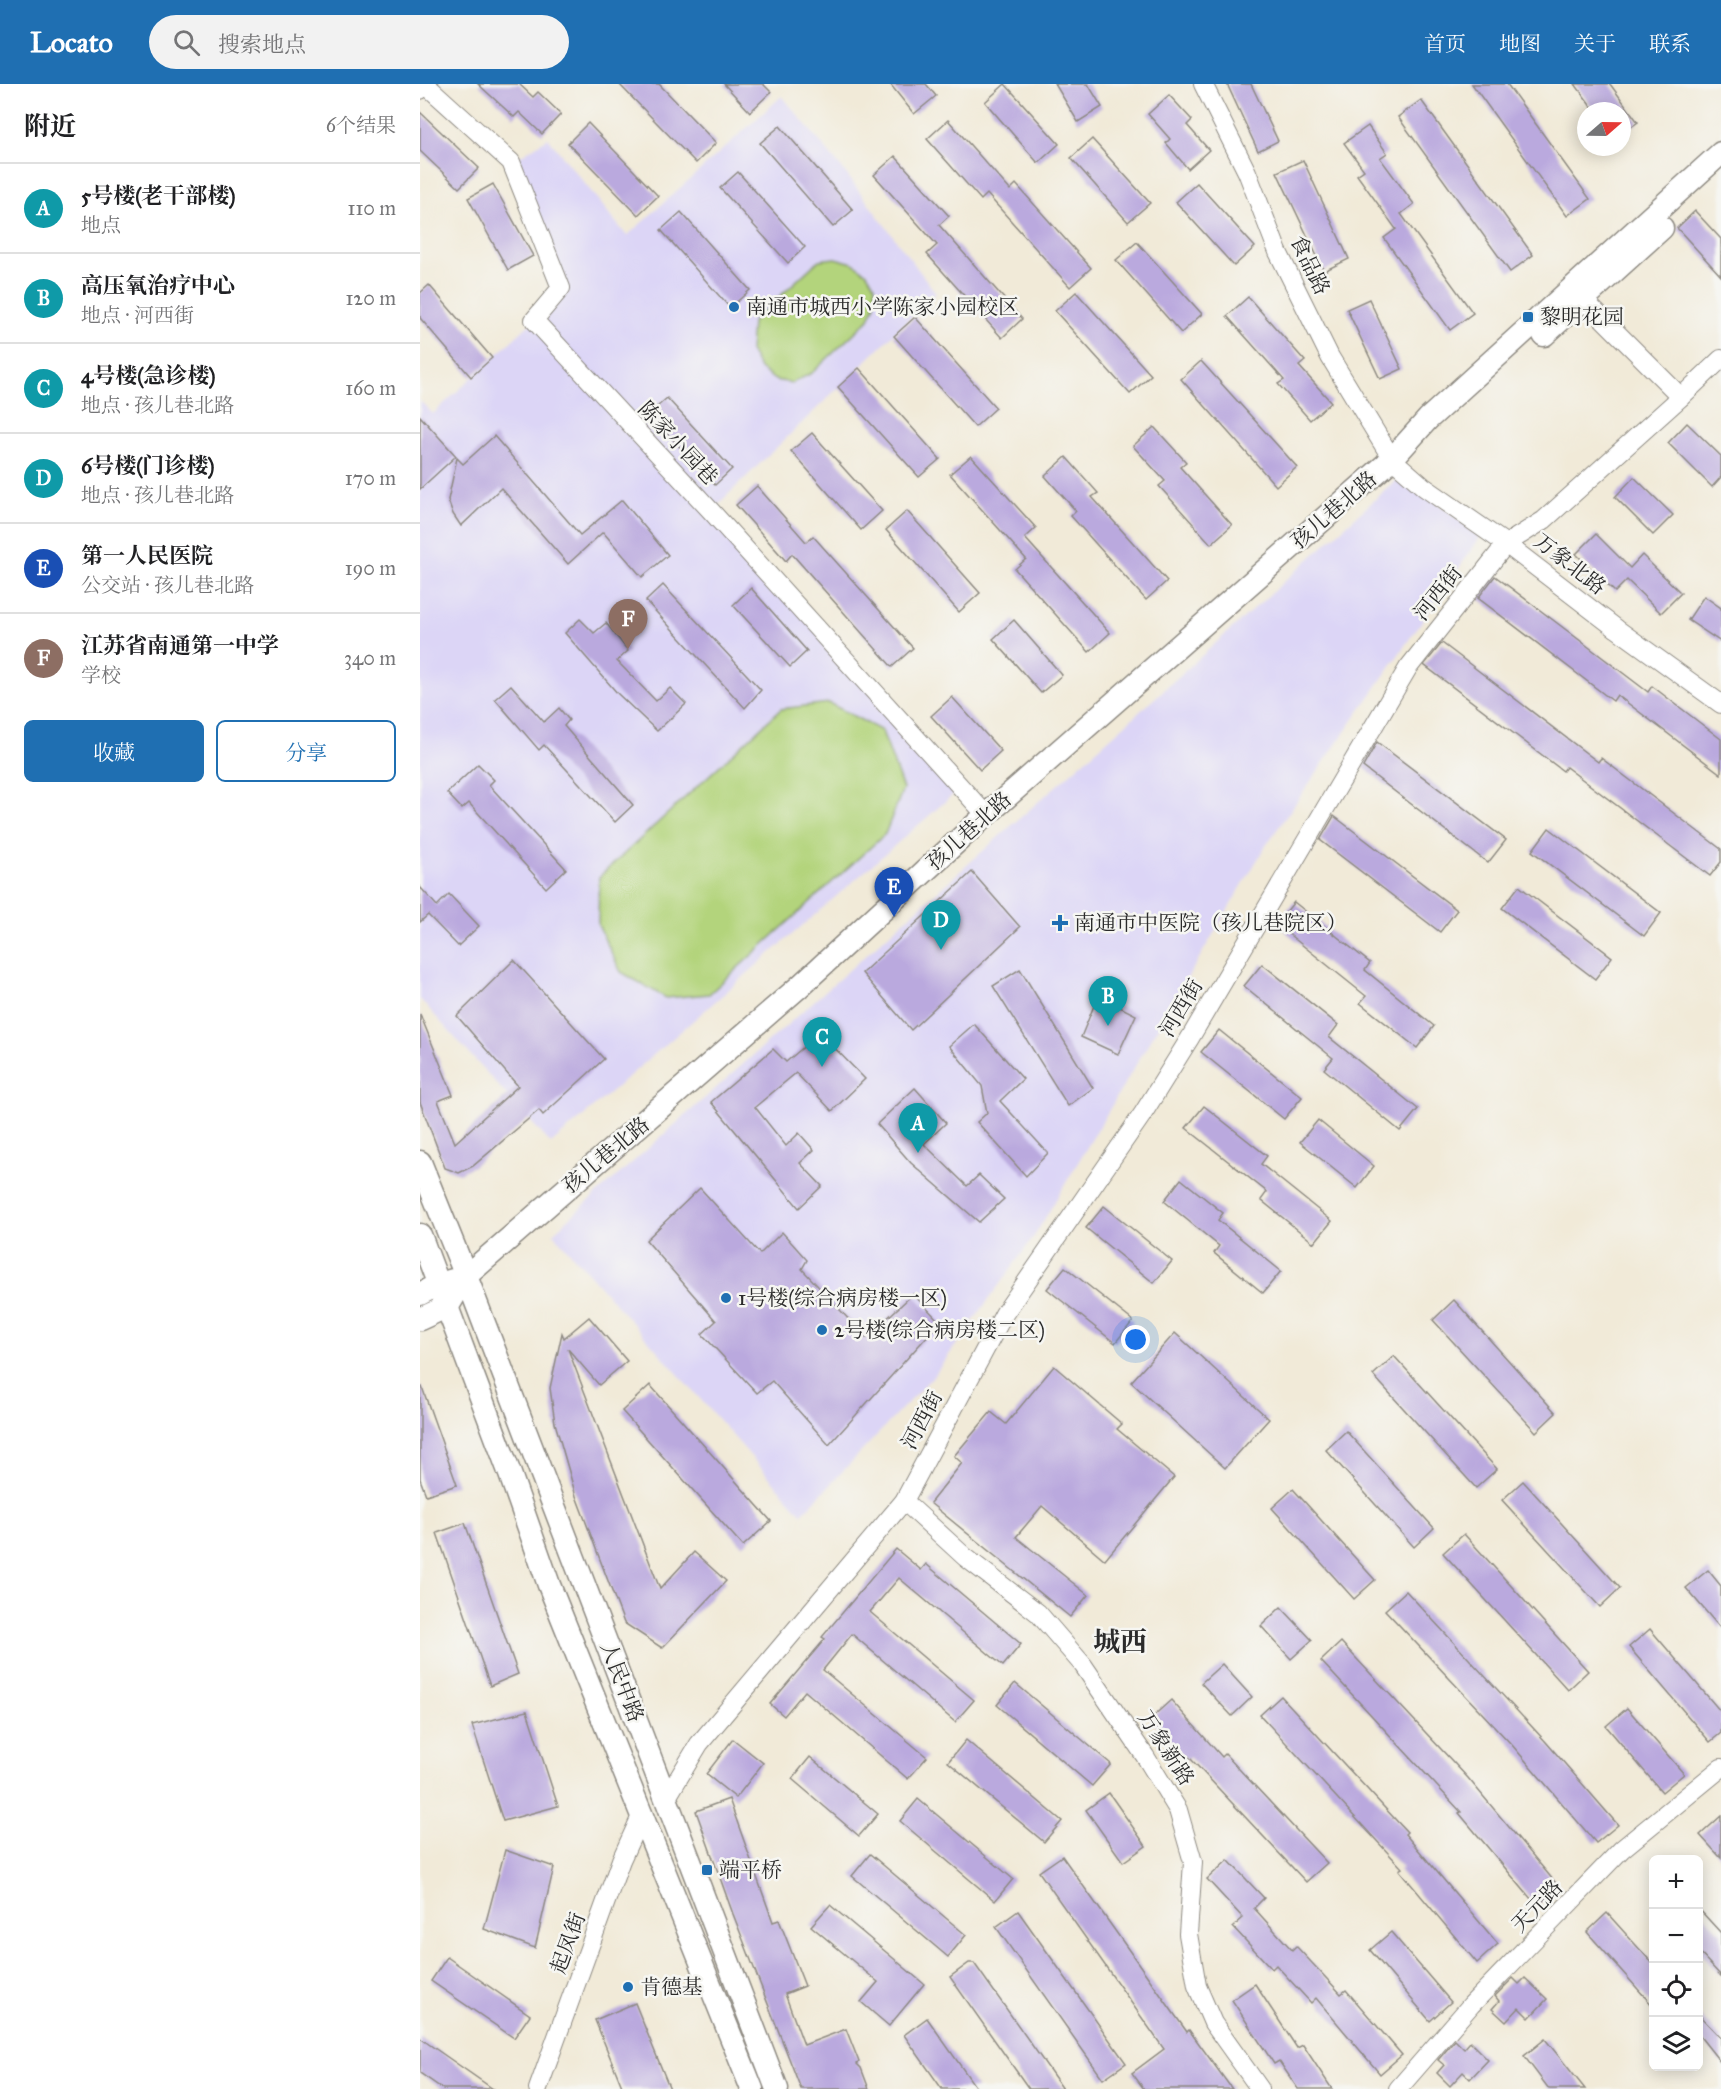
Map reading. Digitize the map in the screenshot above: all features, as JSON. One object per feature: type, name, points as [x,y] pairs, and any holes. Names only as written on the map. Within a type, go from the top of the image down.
[{"type":"main road","name":"孩儿巷北路","points":[[1578,294],[1721,153]]},
{"type":"main road","name":"孩儿巷北路","points":[[466,1276],[791,994],[986,815],[1392,459],[1428,419],[1721,173]]},
{"type":"main road","name":"人民中路","points":[[420,1162],[466,1276],[777,2089]]},
{"type":"main road","name":"人民中路","points":[[420,1235],[429,1289],[448,1306],[549,1585],[752,2089]]},
{"type":"main road","points":[[429,1289],[466,1276]]},
{"type":"main road","points":[[420,1319],[448,1306],[466,1276]]},
{"type":"street","points":[[420,90],[425,84]]},
{"type":"street","name":"陈家小园巷","points":[[425,84],[510,162],[561,288],[534,321],[711,511],[986,815]]},
{"type":"street","name":"食品路","points":[[1203,84],[1247,172],[1278,252],[1330,357],[1392,459]]},
{"type":"street","points":[[1578,294],[1681,397]]},
{"type":"street","name":"河西街","points":[[666,1799],[699,1744],[904,1501],[1004,1314],[1166,1077],[1408,668],[1506,544],[1544,520],[1721,359]]},
{"type":"street","name":"万象北路","points":[[1392,459],[1617,629],[1721,704]]},
{"type":"street","name":"万象新路","points":[[904,1501],[965,1557],[1038,1613],[1083,1665],[1178,1809],[1193,1862],[1188,1934],[1197,1986],[1213,2023],[1260,2089]]},
{"type":"street","name":"天元路","points":[[1398,2089],[1471,2005],[1538,1939],[1622,1848],[1721,1767]]},
{"type":"street","name":"起凤街","points":[[538,2089],[621,1860],[642,1814]]},
{"type":"shaded area","points":[[782,96],[844,171],[936,293],[711,511],[962,787],[551,1144],[420,999],[420,401],[433,414],[533,321],[561,288],[511,162],[548,138],[627,236]]},
{"type":"shaded area","name":"南通市中医院（孩儿巷院区）","points":[[1401,476],[1481,536],[1265,847],[1035,1235],[936,1373],[802,1514],[553,1233],[1145,707]]},
{"type":"green space","points":[[835,258],[853,263],[867,273],[875,286],[875,305],[869,319],[812,373],[792,383],[775,380],[760,369],[750,351],[752,322],[819,260]]},
{"type":"green space","points":[[829,703],[882,731],[903,789],[885,834],[709,994],[666,998],[621,972],[598,925],[599,877],[781,709]]},
{"type":"building","points":[[478,84],[519,84],[533,97],[538,92],[561,114],[542,134],[519,112],[514,117]]},
{"type":"building","points":[[619,84],[659,84],[716,143],[696,163]]},
{"type":"building","points":[[724,84],[763,84],[771,92],[750,112]]},
{"type":"building","points":[[890,84],[926,84],[936,96],[914,114]]},
{"type":"building","points":[[1005,84],[1059,144],[1038,163],[985,102]]},
{"type":"building","points":[[1055,84],[1088,84],[1102,107],[1078,122]]},
{"type":"building","points":[[1227,84],[1251,84],[1278,141],[1258,151]]},
{"type":"building","points":[[1472,84],[1507,84],[1590,199],[1567,216]]},
{"type":"building","points":[[1575,84],[1610,84],[1623,102],[1588,102]]},
{"type":"building","points":[[1169,95],[1192,120],[1187,125],[1209,150],[1188,169],[1166,143],[1170,139],[1148,114]]},
{"type":"building","points":[[1421,100],[1533,255],[1510,272],[1398,117]]},
{"type":"building","points":[[420,112],[479,168],[459,188],[420,151]]},
{"type":"building","points":[[1631,112],[1638,122],[1631,127]]},
{"type":"building","points":[[948,120],[1010,190],[1016,184],[1091,268],[1070,287],[987,194],[981,200],[927,139]]},
{"type":"building","points":[[588,123],[658,196],[638,215],[568,143]]},
{"type":"building","points":[[780,126],[853,210],[833,227],[760,143]]},
{"type":"building","points":[[1368,126],[1387,153],[1380,158],[1414,204],[1401,214],[1473,313],[1450,330],[1384,238],[1396,229],[1357,175],[1364,170],[1344,143]]},
{"type":"building","points":[[1092,139],[1150,203],[1128,222],[1071,158]]},
{"type":"building","points":[[895,156],[949,216],[939,225],[1022,319],[1002,338],[927,254],[937,245],[874,175]]},
{"type":"building","points":[[1303,160],[1349,259],[1324,271],[1277,172]]},
{"type":"building","points":[[738,172],[805,247],[788,263],[720,188]]},
{"type":"building","points":[[1197,183],[1255,247],[1234,266],[1176,202]]},
{"type":"building","points":[[493,184],[533,256],[508,270],[468,198]]},
{"type":"building","points":[[1695,211],[1721,239],[1721,276],[1677,228]]},
{"type":"building","points":[[681,212],[750,290],[730,308],[661,230]]},
{"type":"building","points":[[1137,242],[1202,314],[1181,333],[1116,260]]},
{"type":"building","points":[[429,285],[492,358],[471,377],[420,318],[420,293]]},
{"type":"building","points":[[1076,292],[1151,375],[1130,394],[1055,311]]},
{"type":"building","points":[[1248,297],[1305,361],[1299,366],[1331,402],[1310,420],[1278,384],[1284,380],[1227,316]]},
{"type":"building","points":[[1369,299],[1402,369],[1380,379],[1347,309]]},
{"type":"building","points":[[915,317],[996,408],[975,427],[894,336]]},
{"type":"building","points":[[1201,361],[1297,467],[1276,486],[1181,379]]},
{"type":"building","points":[[859,368],[940,459],[919,477],[838,387]]},
{"type":"building","points":[[667,398],[732,469],[715,485],[649,414]]},
{"type":"building","points":[[420,416],[456,456],[420,489]]},
{"type":"building","points":[[1687,423],[1721,456],[1721,477],[1712,487],[1668,443]]},
{"type":"building","points":[[1154,427],[1186,462],[1180,467],[1232,525],[1211,544],[1159,486],[1165,481],[1133,446]]},
{"type":"building","points":[[812,433],[882,511],[861,530],[791,451]]},
{"type":"building","points":[[494,436],[580,535],[622,500],[668,555],[642,577],[603,532],[568,564],[501,488],[461,526],[448,500],[457,458],[463,464]]},
{"type":"building","points":[[971,456],[1036,528],[1025,538],[1110,633],[1089,652],[1015,569],[1026,559],[950,474]]},
{"type":"building","points":[[1066,457],[1098,493],[1092,497],[1167,581],[1146,600],[1071,516],[1076,511],[1045,476]]},
{"type":"building","points":[[1634,477],[1673,515],[1653,535],[1615,497]]},
{"type":"building","points":[[757,486],[806,542],[813,536],[913,648],[892,667],[792,554],[786,561],[736,505]]},
{"type":"building","points":[[907,511],[980,593],[959,612],[886,530]]},
{"type":"building","points":[[1596,534],[1630,568],[1642,555],[1681,593],[1661,613],[1627,580],[1615,592],[1576,554]]},
{"type":"building","points":[[1495,576],[1648,692],[1652,686],[1721,739],[1721,774],[1617,695],[1613,701],[1478,598]]},
{"type":"building","points":[[663,585],[761,690],[745,708],[646,601]]},
{"type":"building","points":[[751,588],[807,651],[790,667],[733,605]]},
{"type":"building","points":[[1704,596],[1721,608],[1721,642],[1688,620]]},
{"type":"building","points":[[580,619],[594,633],[606,623],[628,651],[617,661],[656,701],[670,688],[686,704],[657,731],[618,694],[565,633]]},
{"type":"building","points":[[1014,620],[1062,675],[1041,693],[993,639]]},
{"type":"building","points":[[1442,643],[1598,762],[1601,758],[1721,849],[1721,862],[1710,876],[1566,767],[1563,771],[1424,665]]},
{"type":"building","points":[[511,685],[544,722],[559,708],[569,720],[564,726],[633,805],[615,822],[544,745],[539,750],[495,699]]},
{"type":"building","points":[[952,697],[1001,751],[980,770],[931,716]]},
{"type":"building","points":[[1377,742],[1506,840],[1488,863],[1363,767]]},
{"type":"building","points":[[478,764],[494,780],[489,785],[566,869],[546,888],[469,803],[462,809],[447,793]]},
{"type":"building","points":[[1334,816],[1457,910],[1440,932],[1320,840]]},
{"type":"building","points":[[1549,828],[1661,913],[1644,936],[1532,851]]},
{"type":"building","points":[[972,872],[1020,927],[911,1030],[862,973]]},
{"type":"building","points":[[1519,886],[1612,957],[1595,979],[1502,908]]},
{"type":"building","points":[[420,887],[437,906],[449,894],[479,926],[458,946],[428,915],[420,922]]},
{"type":"building","points":[[1294,902],[1370,963],[1365,970],[1434,1026],[1417,1048],[1360,1003],[1366,996],[1276,924]]},
{"type":"building","points":[[514,960],[604,1059],[543,1115],[539,1110],[473,1166],[459,1173],[445,1168],[420,1102],[420,1014],[453,1095],[438,1101],[455,1143],[518,1086],[457,1016]]},
{"type":"building","points":[[1262,964],[1338,1025],[1329,1037],[1418,1109],[1400,1131],[1324,1069],[1333,1058],[1244,986]]},
{"type":"building","points":[[1020,969],[1093,1088],[1068,1106],[993,986]]},
{"type":"building","points":[[1098,996],[1136,1015],[1118,1054],[1081,1037]]},
{"type":"building","points":[[974,1024],[1023,1079],[1000,1101],[1048,1153],[1026,1176],[977,1122],[987,1113],[982,1086],[949,1046]]},
{"type":"building","points":[[1219,1030],[1302,1097],[1284,1119],[1201,1052]]},
{"type":"building","points":[[820,1033],[865,1079],[832,1111],[796,1073],[755,1107],[786,1146],[799,1133],[814,1150],[800,1163],[822,1186],[799,1208],[711,1102],[773,1049],[786,1062]]},
{"type":"building","points":[[915,1088],[946,1123],[924,1144],[967,1186],[979,1175],[1004,1199],[979,1222],[911,1163],[877,1124]]},
{"type":"building","points":[[1204,1106],[1267,1156],[1261,1164],[1332,1221],[1314,1243],[1261,1200],[1267,1192],[1186,1128]]},
{"type":"building","points":[[1318,1120],[1374,1166],[1357,1188],[1300,1142]]},
{"type":"building","points":[[1181,1179],[1223,1213],[1218,1220],[1281,1271],[1263,1293],[1214,1253],[1219,1246],[1164,1201]]},
{"type":"building","points":[[700,1188],[760,1254],[782,1232],[807,1260],[802,1269],[866,1338],[913,1294],[940,1322],[829,1445],[772,1381],[757,1393],[702,1334],[716,1321],[646,1240]]},
{"type":"building","points":[[1104,1206],[1172,1261],[1154,1283],[1086,1228]]},
{"type":"building","points":[[1065,1267],[1133,1321],[1115,1343],[1047,1289]]},
{"type":"building","points":[[1454,1300],[1556,1413],[1536,1432],[1433,1320]]},
{"type":"building","points":[[589,1317],[627,1361],[599,1385],[568,1349],[660,1589],[694,1552],[726,1581],[662,1648],[624,1623],[576,1496],[555,1423],[550,1388],[562,1333],[564,1338]]},
{"type":"building","points":[[1175,1333],[1269,1419],[1225,1468],[1131,1382]]},
{"type":"building","points":[[1394,1356],[1497,1469],[1476,1488],[1373,1375]]},
{"type":"building","points":[[1054,1366],[1122,1424],[1117,1429],[1174,1477],[1105,1560],[1042,1506],[1016,1537],[1088,1595],[1070,1617],[930,1503],[962,1463],[954,1456],[991,1412],[1006,1424]]},
{"type":"building","points":[[650,1385],[771,1521],[743,1546],[622,1411]]},
{"type":"building","points":[[420,1387],[422,1387],[457,1485],[426,1495],[420,1479]]},
{"type":"building","points":[[1346,1431],[1434,1528],[1414,1547],[1326,1450]]},
{"type":"building","points":[[1523,1481],[1620,1588],[1600,1607],[1502,1500]]},
{"type":"building","points":[[1293,1489],[1375,1580],[1354,1599],[1272,1508]]},
{"type":"building","points":[[465,1523],[518,1674],[490,1686],[437,1533]]},
{"type":"building","points":[[1464,1534],[1588,1671],[1568,1690],[1443,1553]]},
{"type":"building","points":[[896,1549],[921,1570],[926,1564],[1021,1644],[1003,1666],[899,1578],[870,1612],[974,1700],[955,1722],[852,1634],[823,1670],[927,1757],[908,1779],[805,1691],[784,1716],[770,1704],[825,1639],[822,1637]]},
{"type":"building","points":[[1708,1570],[1721,1586],[1721,1629],[1686,1588]]},
{"type":"building","points":[[1406,1591],[1546,1742],[1618,1825],[1596,1843],[1512,1745],[1385,1610]]},
{"type":"building","points":[[1281,1607],[1312,1640],[1291,1659],[1261,1626]]},
{"type":"building","points":[[1650,1629],[1721,1712],[1721,1733],[1710,1742],[1629,1647]]},
{"type":"building","points":[[1341,1642],[1468,1778],[1559,1887],[1537,1906],[1459,1813],[1461,1812],[1321,1661]]},
{"type":"building","points":[[1222,1664],[1252,1697],[1232,1716],[1201,1683]]},
{"type":"building","points":[[1015,1683],[1111,1764],[1092,1786],[997,1705]]},
{"type":"building","points":[[1281,1696],[1407,1832],[1405,1834],[1498,1944],[1477,1963],[1399,1870],[1402,1868],[1260,1715]]},
{"type":"building","points":[[1171,1700],[1222,1757],[1225,1754],[1327,1863],[1306,1882],[1189,1757],[1187,1760],[1150,1719]]},
{"type":"building","points":[[1627,1708],[1684,1774],[1662,1792],[1606,1726]]},
{"type":"building","points":[[527,1711],[558,1806],[503,1821],[472,1725]]},
{"type":"building","points":[[733,1739],[763,1763],[736,1798],[706,1774]]},
{"type":"building","points":[[966,1740],[1062,1821],[1044,1842],[948,1762]]},
{"type":"building","points":[[810,1757],[878,1814],[859,1836],[792,1779]]},
{"type":"building","points":[[1109,1793],[1146,1846],[1123,1862],[1086,1810]]},
{"type":"building","points":[[729,1799],[773,1922],[779,1920],[805,1986],[785,1994],[804,2045],[846,2029],[859,2062],[857,2064],[861,2068],[869,2089],[801,2089],[696,1811]]},
{"type":"building","points":[[918,1799],[1013,1879],[995,1901],[900,1821]]},
{"type":"building","points":[[1721,1816],[1721,1858],[1700,1835]]},
{"type":"building","points":[[505,1850],[554,1867],[535,1948],[484,1929]]},
{"type":"building","points":[[870,1854],[966,1935],[948,1957],[852,1876]]},
{"type":"building","points":[[1062,1856],[1187,2032],[1189,2030],[1232,2089],[1144,2089],[1132,2073],[1164,2049],[1039,1872]]},
{"type":"building","points":[[1228,1860],[1264,1898],[1254,1908],[1292,1950],[1296,1946],[1341,1994],[1346,1990],[1402,2055],[1380,2074],[1316,1998],[1311,2003],[1276,1965],[1272,1969],[1233,1927],[1243,1918],[1207,1879]]},
{"type":"building","points":[[830,1905],[924,1984],[889,2026],[861,2002],[878,1982],[811,1926]]},
{"type":"building","points":[[1018,1911],[1126,2063],[1103,2079],[996,1927]]},
{"type":"building","points":[[1607,1913],[1649,1960],[1649,2002],[1587,1932]]},
{"type":"building","points":[[1703,1913],[1721,1933],[1721,1976],[1703,1956]]},
{"type":"building","points":[[1391,1932],[1451,2002],[1430,2021],[1370,1950]]},
{"type":"building","points":[[447,1957],[530,2015],[514,2038],[431,1981]]},
{"type":"building","points":[[969,1963],[974,1963],[1063,2089],[1029,2089],[950,1977]]},
{"type":"building","points":[[1513,1978],[1519,1984],[1525,1978],[1547,1999],[1529,2018],[1519,2008],[1506,2022],[1492,2009],[1499,2001],[1495,1996]]},
{"type":"building","points":[[1255,1984],[1297,2048],[1303,2045],[1332,2089],[1298,2089],[1279,2061],[1274,2064],[1232,2000]]},
{"type":"building","points":[[635,2003],[670,2089],[623,2089],[595,2020]]},
{"type":"building","points":[[927,2018],[977,2089],[942,2089],[904,2035]]},
{"type":"building","points":[[1703,2019],[1721,2038],[1721,2063],[1703,2040]]},
{"type":"building","points":[[420,2038],[493,2089],[443,2089],[420,2073]]},
{"type":"building","points":[[1545,2039],[1585,2089],[1549,2089],[1524,2056]]},
{"type":"building","points":[[1455,2040],[1464,2049],[1470,2042],[1488,2060],[1470,2079],[1463,2072],[1450,2086],[1437,2073],[1444,2065],[1438,2060]]},
{"type":"place","name":"南通市城西小学陈家小园校区","points":[[734,307]]},
{"type":"place","name":"黎明花园","points":[[1528,317]]},
{"type":"place","name":"江苏省南通第一中学","points":[[628,649]]},
{"type":"place","name":"第一人民医院","points":[[894,917]]},
{"type":"place","name":"南通市中医院（孩儿巷院区）","points":[[1060,923]]},
{"type":"place","name":"6号楼(门诊楼)","points":[[941,950]]},
{"type":"place","name":"高压氧治疗中心","points":[[1108,1026]]},
{"type":"place","name":"4号楼(急诊楼)","points":[[822,1067]]},
{"type":"place","name":"5号楼(老干部楼)","points":[[918,1153]]},
{"type":"place","name":"1号楼(综合病房楼一区)","points":[[726,1298]]},
{"type":"place","name":"2号楼(综合病房楼二区)","points":[[822,1330]]},
{"type":"place","name":"端平桥","points":[[707,1870]]},
{"type":"place","name":"肯德基","points":[[628,1987]]},
{"type":"district","name":"城西","points":[[1120,1641]]}]
